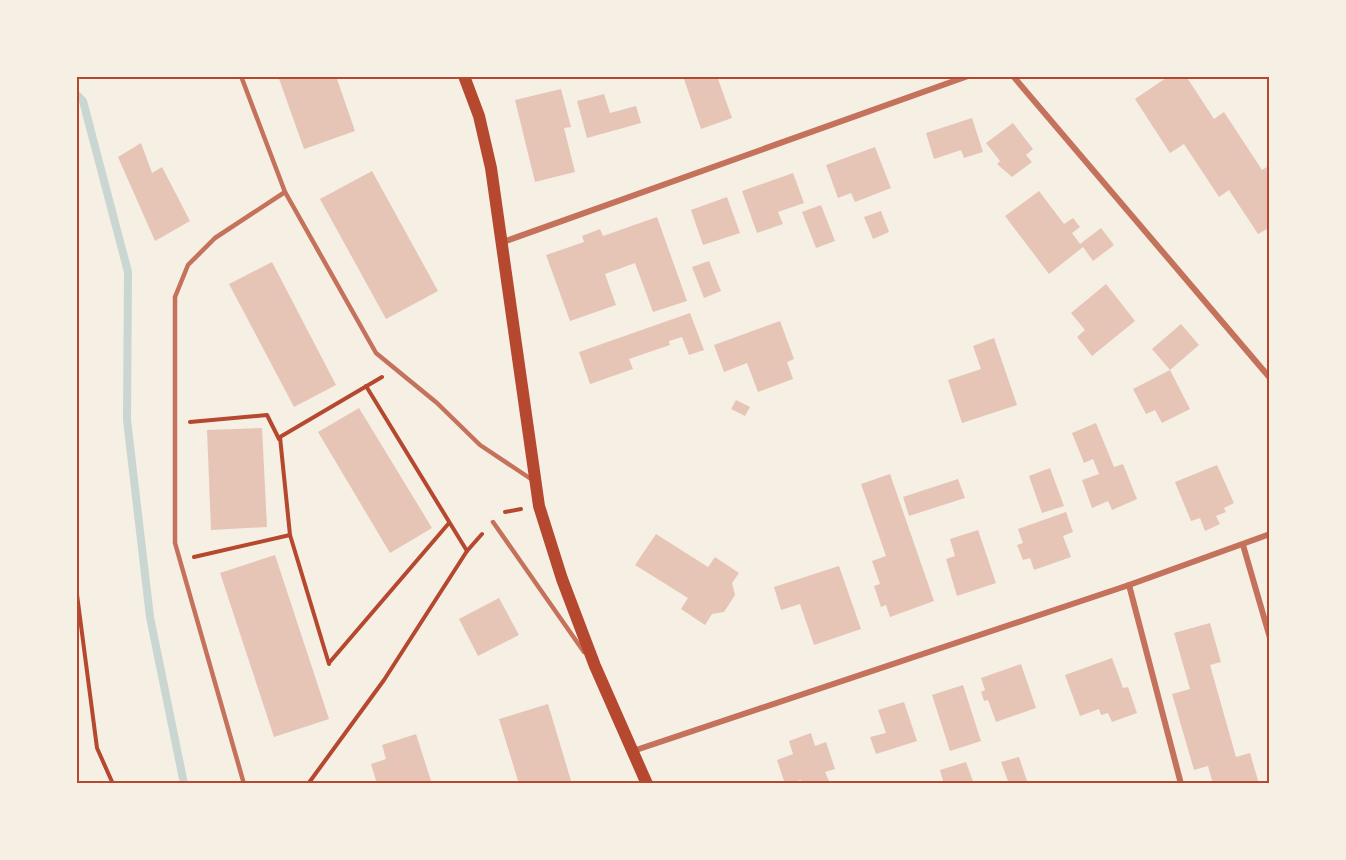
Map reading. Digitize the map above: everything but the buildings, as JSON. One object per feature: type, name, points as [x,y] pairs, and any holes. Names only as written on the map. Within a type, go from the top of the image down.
[{"type":"main road","points":[[464,76],[479,116],[491,168],[539,506],[562,579],[595,666],[646,783]]},
{"type":"street","points":[[503,242],[968,76]]},
{"type":"street","points":[[1013,76],[1269,378]]},
{"type":"street","points":[[633,751],[1129,585],[1269,534]]},
{"type":"street","points":[[1243,545],[1269,638]]},
{"type":"street","points":[[1129,585],[1180,783]]},
{"type":"lane","points":[[241,76],[285,192],[376,353],[437,403],[480,445],[536,483]]},
{"type":"lane","points":[[244,783],[175,543],[175,297],[188,265],[215,238],[285,192]]},
{"type":"lane","points":[[493,522],[595,666]]},
{"type":"path","points":[[395,369],[280,437],[290,535],[329,664],[450,523]]},
{"type":"path","points":[[366,386],[468,551]]},
{"type":"path","points":[[175,423],[267,415],[280,442]]},
{"type":"path","points":[[308,783],[384,680],[468,551],[493,522],[507,511]]},
{"type":"path","points":[[180,561],[290,535]]},
{"type":"path","points":[[76,587],[97,748],[113,783]]},
{"type":"waterway","points":[[76,94],[83,101],[128,272],[127,420],[150,617],[184,784]]}]
